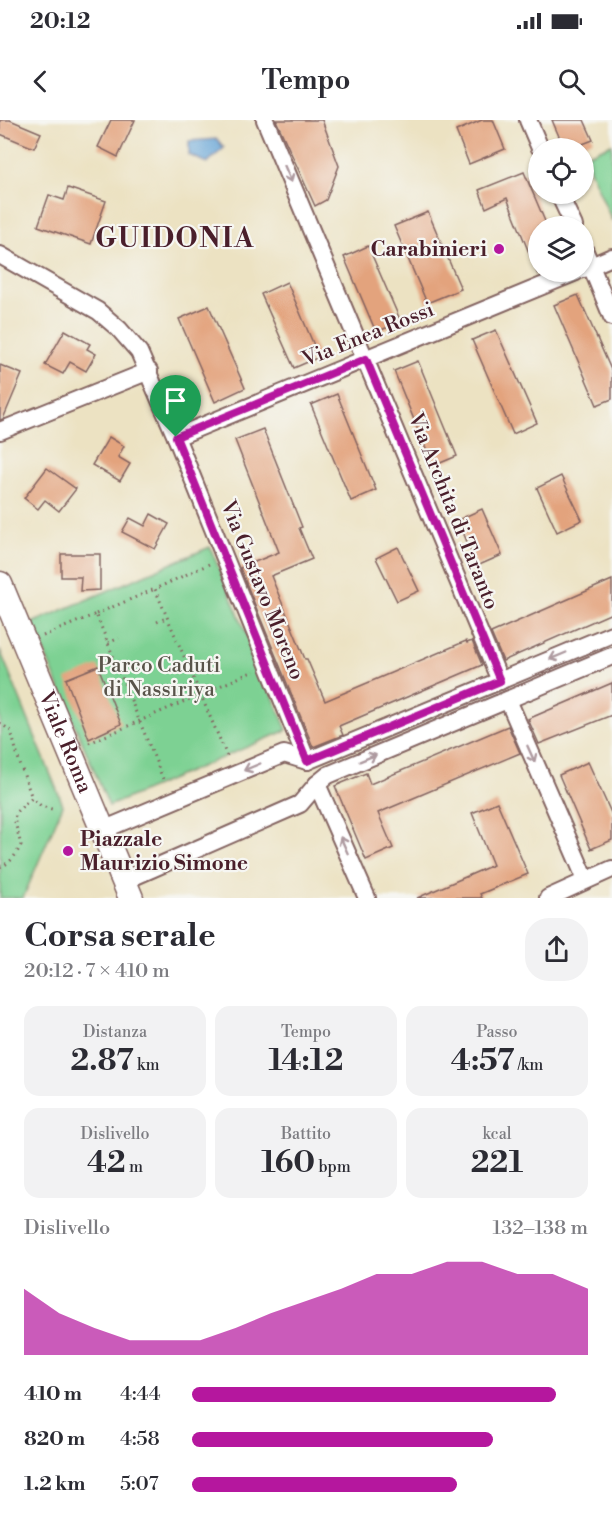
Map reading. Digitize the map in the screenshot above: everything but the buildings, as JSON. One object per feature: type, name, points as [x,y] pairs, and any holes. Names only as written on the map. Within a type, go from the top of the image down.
[{"type":"main road","name":"Viale Roma","points":[[0,584],[128,890]]},
{"type":"street","name":"Via Archita di Taranto","points":[[265,120],[500,681]]},
{"type":"street","points":[[528,120],[536,138]]},
{"type":"street","name":"Via Gustavo Moreno","points":[[0,255],[81,300],[106,317],[139,352],[149,371],[307,761]]},
{"type":"street","name":"Via Enea Rossi","points":[[594,264],[612,257]]},
{"type":"street","name":"Via Enea Rossi","points":[[176,437],[550,282]]},
{"type":"street","points":[[592,282],[612,317]]},
{"type":"street","points":[[0,431],[149,371]]},
{"type":"street","points":[[104,830],[284,754],[307,761],[612,634]]},
{"type":"street","points":[[128,890],[300,804],[328,775],[612,656]]},
{"type":"street","points":[[508,700],[586,880]]},
{"type":"street","points":[[317,784],[367,898]]},
{"type":"street","points":[[560,896],[586,880],[612,869]]},
{"type":"path","points":[[35,639],[155,589],[215,561]]},
{"type":"path","points":[[155,589],[227,756]]},
{"type":"path","points":[[96,614],[164,779]]},
{"type":"path","points":[[157,622],[168,617]]},
{"type":"path","points":[[108,643],[119,638]]},
{"type":"path","points":[[70,751],[261,668]]},
{"type":"path","points":[[0,723],[11,731],[32,798],[41,806],[55,810]]},
{"type":"path","points":[[0,867],[6,865],[15,856],[21,845],[15,822],[16,812],[32,798]]},
{"type":"green space","points":[[612,144],[612,221],[594,179],[594,152]]},
{"type":"green space","name":"Parco Caduti di Nassiriya","points":[[210,547],[287,730],[109,806],[32,623]]},
{"type":"green space","points":[[0,650],[63,805],[23,898],[0,898]]},
{"type":"water","points":[[217,139],[224,148],[207,163],[189,155],[189,141]]},
{"type":"place","name":"Carabinieri","points":[[499,249]]},
{"type":"place","name":"Piazzale Maurizio Simone","points":[[68,851]]},
{"type":"district","name":"GUIDONIA","points":[[175,238]]},
{"type":"route","points":[[366,359],[500,681],[307,761],[176,437],[366,359]]}]
